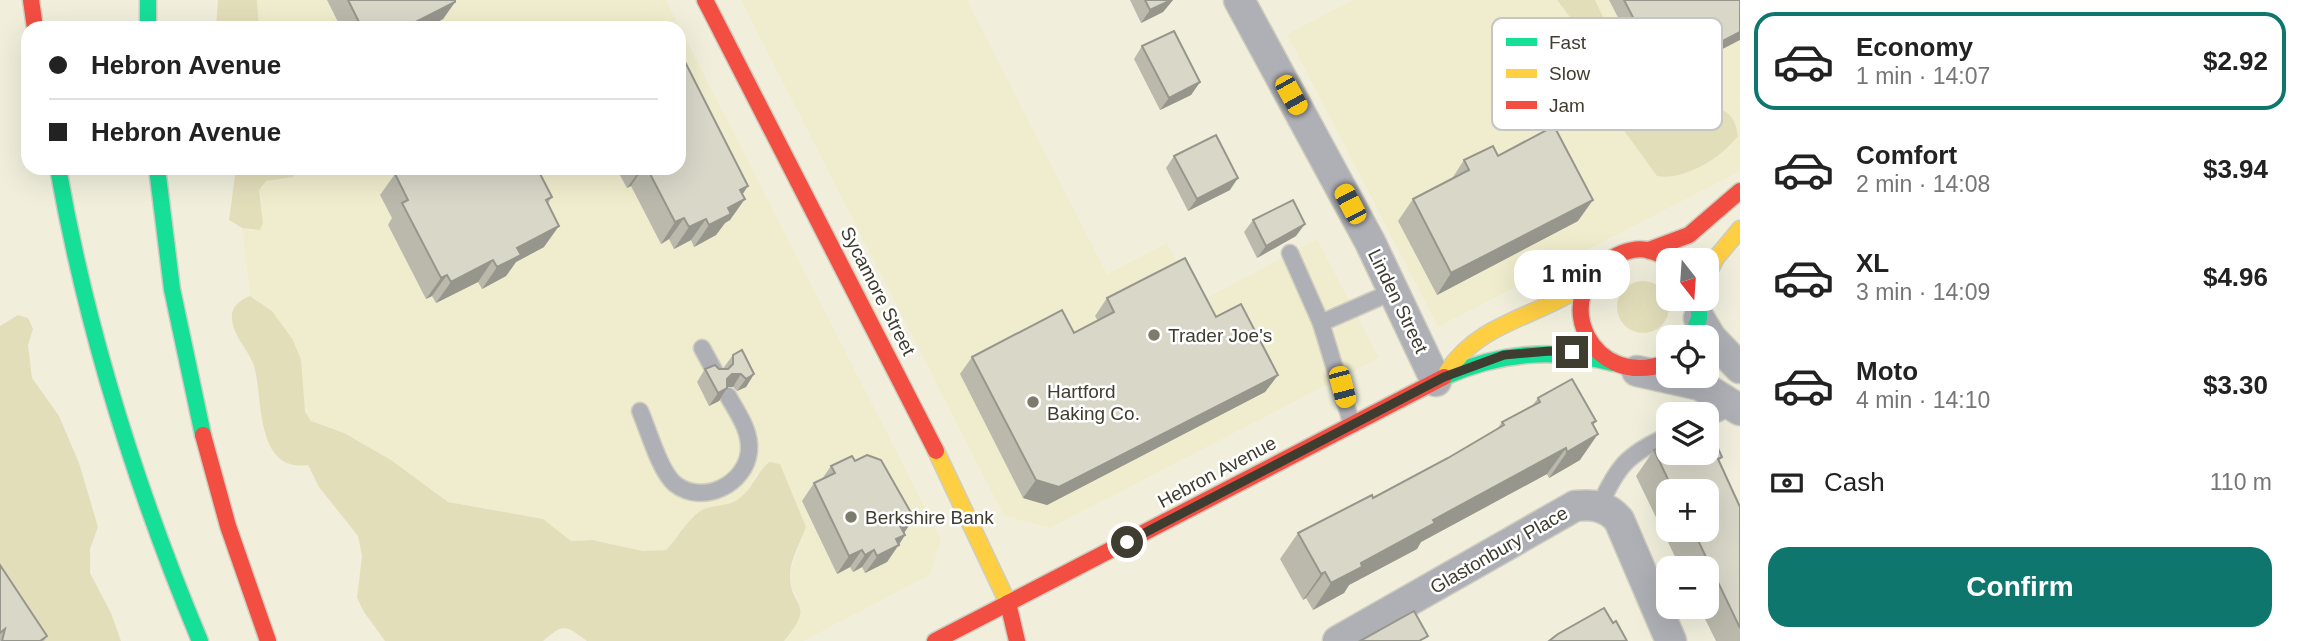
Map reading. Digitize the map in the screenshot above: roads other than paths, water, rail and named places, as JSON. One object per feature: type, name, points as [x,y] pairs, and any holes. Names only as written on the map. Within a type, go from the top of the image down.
[{"type":"main road","points":[[31,0],[34,21]]},
{"type":"main road","points":[[148,0],[148,21]]},
{"type":"main road","name":"Sycamore Street","points":[[705,0],[985,549],[1008,603],[1017,641]]},
{"type":"main road","points":[[59,175],[81,278],[105,369],[145,496],[200,641]]},
{"type":"main road","points":[[158,175],[169,269],[197,411],[236,549],[268,641]]},
{"type":"main road","points":[[1649,250],[1664,248],[1691,236],[1740,191]]},
{"type":"main road","points":[[1719,254],[1740,229]]},
{"type":"main road","points":[[1649,250],[1656,253]]},
{"type":"main road","name":"Hebron Avenue","points":[[1440,379],[1473,338],[1548,309],[1586,283],[1608,258],[1624,251],[1649,250]]},
{"type":"main road","points":[[1586,283],[1581,300],[1582,325],[1594,347],[1622,365],[1647,368],[1656,365]]},
{"type":"main road","name":"Hebron Avenue","points":[[934,641],[1440,379],[1485,360],[1526,352],[1572,352],[1622,365]]},
{"type":"street","name":"Linden Street","points":[[1239,0],[1440,379]]},
{"type":"street","points":[[1698,312],[1711,338],[1740,368]]},
{"type":"street","points":[[1622,365],[1661,379],[1700,385],[1737,408]]},
{"type":"street","name":"Glastonbury Place","points":[[1338,641],[1576,506],[1599,507]]},
{"type":"street","points":[[1599,507],[1611,511],[1619,520],[1671,641]]},
{"type":"lane","points":[[1290,253],[1321,323],[1352,425]]},
{"type":"lane","points":[[1321,323],[1394,291]]},
{"type":"lane","points":[[702,348],[715,372]]},
{"type":"lane","points":[[640,411],[669,477],[685,489],[712,491],[728,486],[739,478],[749,451],[746,427],[728,396]]},
{"type":"lane","points":[[1719,414],[1737,408]]},
{"type":"lane","points":[[1599,507],[1620,465],[1632,454],[1656,442]]},
{"type":"place","name":"Trader Joe's","points":[[1154,335]]},
{"type":"place","name":"Hartford Baking Co.","points":[[1033,402]]},
{"type":"place","name":"Berkshire Bank","points":[[851,517]]}]
